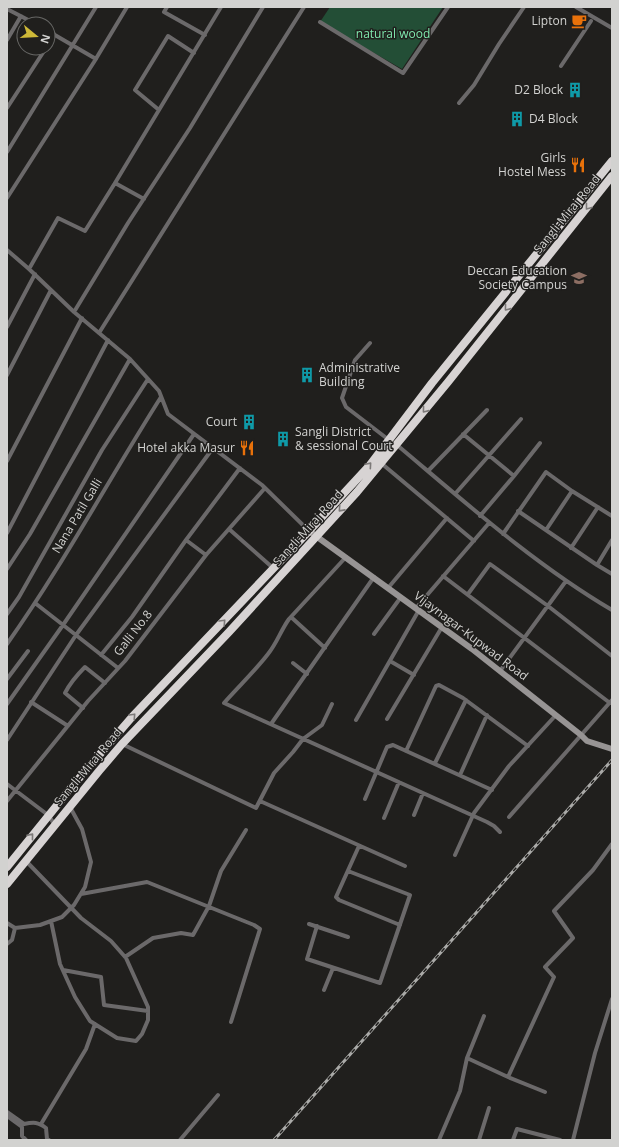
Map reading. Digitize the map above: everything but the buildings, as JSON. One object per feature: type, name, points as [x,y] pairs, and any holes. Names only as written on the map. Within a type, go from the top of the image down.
[{"type":"highway","name":"Sangli-Miraj Road","points":[[7,884],[122,744],[229,632],[357,492],[381,463],[432,383],[612,161]]},
{"type":"highway","name":"Sangli-Miraj Road","points":[[7,867],[48,815],[132,717],[393,442],[612,176]]},
{"type":"street","points":[[7,152],[96,7]]},
{"type":"street","points":[[7,198],[96,59],[127,7]]},
{"type":"street","points":[[167,7],[164,12],[205,36]]},
{"type":"street","points":[[29,269],[58,218],[84,231],[116,183],[221,7]]},
{"type":"street","points":[[74,312],[190,128],[263,7]]},
{"type":"street","points":[[99,333],[304,7]]},
{"type":"street","points":[[320,22],[403,73],[448,7]]},
{"type":"street","points":[[460,104],[498,44],[524,7]]},
{"type":"street","points":[[576,7],[612,28]]},
{"type":"street","points":[[7,9],[13,9],[21,16]]},
{"type":"street","points":[[561,66],[591,21]]},
{"type":"street","points":[[7,40],[16,25]]},
{"type":"street","points":[[56,35],[96,59]]},
{"type":"street","points":[[159,110],[135,90],[168,36],[194,53]]},
{"type":"street","points":[[7,108],[41,56]]},
{"type":"street","points":[[116,183],[144,199]]},
{"type":"street","points":[[7,250],[35,274],[74,312],[130,359],[159,391],[168,414],[265,488],[309,531]]},
{"type":"street","points":[[7,327],[35,274]]},
{"type":"street","points":[[7,374],[51,290]]},
{"type":"street","points":[[7,461],[82,318]]},
{"type":"street","points":[[7,533],[108,340]]},
{"type":"street","points":[[370,343],[355,360],[342,398],[346,407],[393,442],[503,534],[587,596],[612,610]]},
{"type":"street","points":[[7,569],[30,534],[130,359]]},
{"type":"street","points":[[7,614],[19,597],[102,450],[148,379]]},
{"type":"street","name":"Nana Patil Galli","points":[[7,644],[52,578],[120,462],[161,397]]},
{"type":"street","points":[[428,471],[487,410]]},
{"type":"street","points":[[455,494],[521,419]]},
{"type":"street","points":[[7,704],[194,434]]},
{"type":"street","points":[[463,434],[514,476]]},
{"type":"street","points":[[480,516],[540,443]]},
{"type":"street","points":[[7,740],[76,635],[213,448]]},
{"type":"street","points":[[381,463],[474,541]]},
{"type":"street","points":[[101,654],[132,617],[186,540],[240,468]]},
{"type":"street","points":[[503,534],[546,472],[572,491],[612,516]]},
{"type":"street","name":"Galli No.8","points":[[7,801],[83,708],[118,668],[206,555],[265,488]]},
{"type":"street","points":[[546,530],[572,491]]},
{"type":"street","points":[[571,548],[598,507]]},
{"type":"street","points":[[518,511],[571,548],[612,574]]},
{"type":"street","points":[[388,588],[448,518]]},
{"type":"street","points":[[356,720],[418,609],[443,576],[489,523]]},
{"type":"street","points":[[229,529],[273,568]]},
{"type":"street","name":"Vijaynagar-Kupwad Road","points":[[309,531],[442,627],[556,715],[587,741],[612,749]]},
{"type":"street","points":[[186,540],[206,555]]},
{"type":"street","points":[[597,565],[612,541]]},
{"type":"street","points":[[346,557],[291,617],[282,629],[278,641],[269,654],[224,703],[424,793],[494,826],[500,832]]},
{"type":"street","points":[[468,594],[490,564],[548,606],[612,656]]},
{"type":"street","points":[[443,576],[611,702],[509,817]]},
{"type":"street","points":[[271,724],[374,577]]},
{"type":"street","points":[[500,671],[566,581]]},
{"type":"street","points":[[374,634],[401,597]]},
{"type":"street","points":[[35,603],[118,668]]},
{"type":"street","points":[[291,617],[325,648]]},
{"type":"street","points":[[387,719],[442,627]]},
{"type":"street","points":[[7,679],[28,651]]},
{"type":"street","points":[[390,661],[414,675]]},
{"type":"street","points":[[293,663],[307,674]]},
{"type":"street","points":[[83,708],[65,693],[68,686],[85,667],[105,683]]},
{"type":"street","points":[[406,751],[436,686],[439,685],[466,700],[528,746]]},
{"type":"street","points":[[435,763],[466,700]]},
{"type":"street","points":[[32,702],[68,726]]},
{"type":"street","points":[[122,744],[256,808],[274,773],[303,739],[322,725],[332,704]]},
{"type":"street","points":[[460,775],[487,715]]},
{"type":"street","points":[[455,855],[473,816],[509,766],[556,715]]},
{"type":"street","points":[[365,799],[387,747],[393,745],[492,790]]},
{"type":"street","points":[[384,818],[399,782]]},
{"type":"street","points":[[7,784],[48,815],[55,825]]},
{"type":"street","points":[[414,815],[424,793]]},
{"type":"street","points":[[260,801],[405,866]]},
{"type":"street","points":[[7,923],[15,928],[40,925],[62,917],[71,908],[85,887],[91,862],[82,829],[69,807]]},
{"type":"street","points":[[125,957],[153,938],[180,932],[193,935],[209,906],[220,871],[246,830]]},
{"type":"street","points":[[508,1077],[554,977],[545,967],[573,938],[554,911],[593,870],[612,844]]},
{"type":"street","points":[[359,846],[336,897],[339,900],[400,925]]},
{"type":"street","points":[[26,861],[81,918],[111,941],[125,957],[148,1007],[148,1020],[142,1034],[136,1041],[117,1038],[90,1021],[75,997],[60,964],[51,921]]},
{"type":"street","points":[[317,926],[307,959],[380,983],[410,895],[348,870]]},
{"type":"street","points":[[81,894],[147,882],[254,924],[260,929],[231,1022]]},
{"type":"street","points":[[309,924],[348,937]]},
{"type":"street","points":[[7,944],[12,940],[15,928]]},
{"type":"street","points":[[324,990],[333,968]]},
{"type":"street","points":[[63,970],[101,977],[104,1005],[148,1011]]},
{"type":"street","points":[[573,1140],[595,1053],[612,999]]},
{"type":"street","points":[[440,1140],[460,1091],[467,1058],[484,1016]]},
{"type":"street","points":[[41,1124],[86,1049],[94,1024]]},
{"type":"street","points":[[467,1058],[545,1092]]},
{"type":"street","points":[[180,1140],[218,1095]]},
{"type":"street","points":[[479,1140],[489,1108]]},
{"type":"street","points":[[7,1112],[24,1124],[35,1122],[41,1124],[46,1128],[47,1139],[49,1140]]},
{"type":"street","points":[[7,1116],[22,1127],[22,1136],[26,1140]]},
{"type":"street","points":[[513,1140],[517,1129],[560,1140]]},
{"type":"green space","name":"natural wood","points":[[330,7],[443,7],[402,69],[320,22]]},
{"type":"railway","points":[[274,1140],[612,760]]},
{"type":"place","name":"Lipton","points":[[579,21]]},
{"type":"place","name":"D2 Block","points":[[575,90]]},
{"type":"place","name":"D4 Block","points":[[517,119]]},
{"type":"place","name":"Girls Hostel Mess","points":[[578,165]]},
{"type":"place","name":"Deccan Education Society Campus","points":[[579,278]]},
{"type":"place","name":"Administrative Building","points":[[307,375]]},
{"type":"place","name":"Court","points":[[249,422]]},
{"type":"place","name":"Sangli District & sessional Court","points":[[283,439]]},
{"type":"place","name":"Hotel akka Masur","points":[[247,448]]}]
